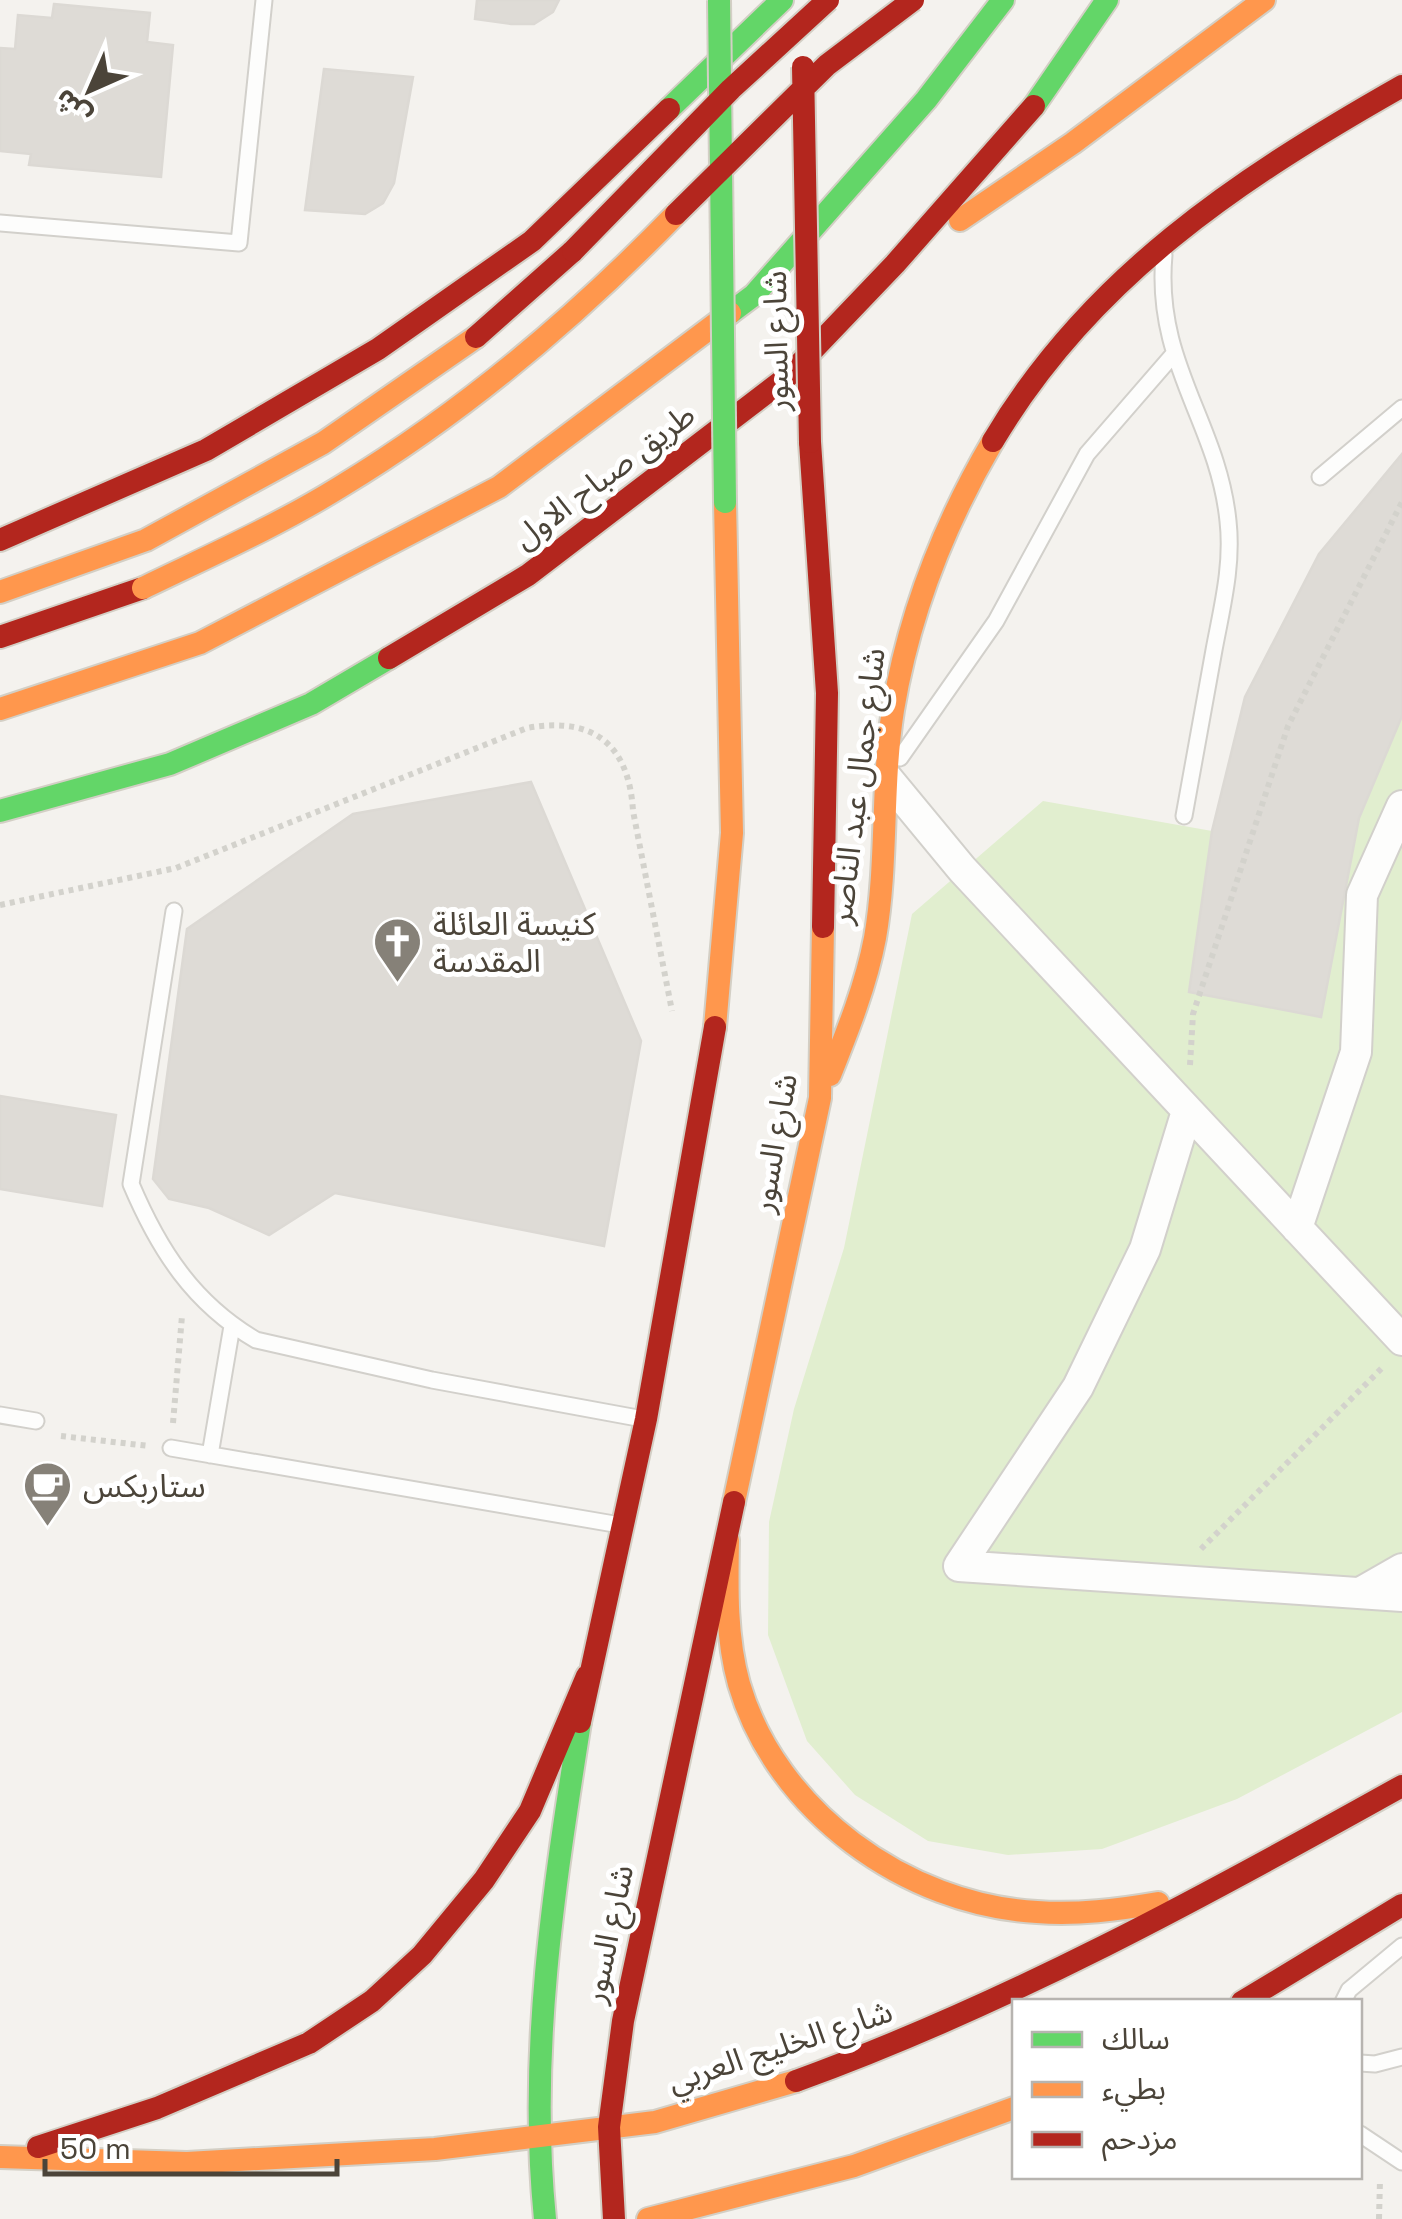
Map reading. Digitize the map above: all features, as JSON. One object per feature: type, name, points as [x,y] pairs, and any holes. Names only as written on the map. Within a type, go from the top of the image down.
[{"type":"main road","name":"شارع السور","points":[[544,2219],[537,2138],[552,1910],[587,1676],[646,1419],[714,1036],[732,833],[719,0]]},
{"type":"main road","points":[[0,540],[206,450],[378,349],[532,241],[782,0]]},
{"type":"main road","name":"شارع السور","points":[[614,2219],[609,2127],[623,2021],[820,1098],[827,693],[810,442],[802,0]]},
{"type":"main road","points":[[0,592],[146,540],[323,443],[488,329],[573,251],[731,89],[828,0]]},
{"type":"main road","points":[[0,638],[143,588],[337,490],[440,421],[599,290],[781,106],[868,29],[913,0]]},
{"type":"main road","name":"طريق صباح الاول","points":[[0,708],[200,643],[499,487],[754,295],[926,100],[1003,0]]},
{"type":"main road","name":"طريق صباح الاول","points":[[0,811],[170,764],[311,704],[528,575],[787,377],[895,264],[1053,84],[1108,0]]},
{"type":"main road","points":[[895,264],[1073,143],[1264,0]]},
{"type":"main road","name":"شارع جمال عبد الناصر","points":[[820,1098],[856,1010],[878,919],[886,777],[904,644],[930,566],[963,492],[1002,422],[1050,356],[1103,295],[1166,238],[1271,162],[1402,86]]},
{"type":"main road","points":[[728,1540],[732,1648],[749,1712],[769,1750],[803,1798],[874,1860],[934,1890],[1027,1914],[1119,1913],[1229,1884]]},
{"type":"main road","points":[[3,2157],[173,2102],[308,2043],[372,2001],[422,1954],[484,1880],[521,1825],[587,1676]]},
{"type":"main road","name":"شارع الخليج العربي","points":[[3,2157],[215,2164],[390,2155],[537,2138],[702,2111],[931,2030],[1030,1986],[1229,1884],[1402,1786]]},
{"type":"main road","points":[[1247,1999],[1402,1905]]},
{"type":"main road","points":[[648,2219],[854,2166],[1012,2109]]},
{"type":"street","points":[[886,777],[962,869],[1297,1228],[1395,1351]]},
{"type":"street","points":[[1297,1228],[1356,1052],[1362,896],[1402,806]]},
{"type":"street","points":[[1187,1111],[1144,1249],[1078,1387],[959,1566],[1402,1596]]},
{"type":"street","points":[[1360,1593],[1402,1569]]},
{"type":"lane","points":[[0,222],[239,243],[264,0]]},
{"type":"lane","points":[[1166,238],[1163,299],[1172,356],[1215,462],[1228,522],[1229,552],[1184,816]]},
{"type":"lane","points":[[886,777],[996,621],[1087,454],[1172,356]]},
{"type":"lane","points":[[1320,477],[1402,408]]},
{"type":"lane","points":[[174,911],[131,1184],[147,1222],[186,1286],[232,1326],[256,1340],[432,1380],[646,1419]]},
{"type":"lane","points":[[210,1455],[232,1326]]},
{"type":"lane","points":[[0,1415],[36,1421]]},
{"type":"lane","points":[[171,1448],[622,1525]]},
{"type":"lane","points":[[1345,1999],[1349,1990],[1402,1946]]},
{"type":"lane","points":[[1362,2063],[1376,2064],[1402,2056]]},
{"type":"lane","points":[[1362,2136],[1380,2152],[1402,2162]]},
{"type":"path","points":[[1187,1111],[1193,1014],[1288,726],[1402,502]]},
{"type":"path","points":[[0,906],[176,868],[528,728],[560,722],[591,730],[616,751],[631,779],[633,811],[675,1027]]},
{"type":"path","points":[[61,1436],[171,1448],[186,1286]]},
{"type":"path","points":[[1170,1580],[1395,1351]]},
{"type":"path","points":[[1379,2219],[1380,2152]]},
{"type":"green space","points":[[1402,716],[1402,1712],[1237,1799],[1102,1849],[1008,1855],[928,1841],[855,1795],[807,1741],[768,1635],[769,1522],[794,1409],[844,1248],[912,914],[1043,801],[1212,831],[1189,992],[1321,1017],[1359,818]]},
{"type":"building","points":[[477,0],[559,0],[553,12],[534,24],[511,24],[475,19]]},
{"type":"building","points":[[54,4],[150,13],[147,42],[173,45],[161,177],[29,165],[31,154],[0,151],[0,48],[15,49],[18,15],[52,18]]},
{"type":"building","points":[[324,69],[413,77],[394,183],[383,203],[365,214],[305,210]]},
{"type":"building","points":[[1402,454],[1402,716],[1359,818],[1321,1017],[1189,992],[1212,831],[1245,697],[1319,554]]},
{"type":"building","name":"كنيسة العائلة المقدسة","points":[[531,782],[641,1041],[604,1246],[335,1193],[269,1235],[209,1208],[169,1199],[153,1179],[187,929],[353,814]]},
{"type":"building","points":[[0,1096],[116,1115],[102,1206],[0,1189]]},
{"type":"traffic: fast","points":[[719,0],[725,502]]},
{"type":"traffic: fast","points":[[669,109],[782,0]]},
{"type":"traffic: fast","points":[[730,313],[754,295],[926,100],[1003,0]]},
{"type":"traffic: fast","points":[[1034,106],[1107,0]]},
{"type":"traffic: fast","points":[[0,811],[170,764],[311,704],[389,658]]},
{"type":"traffic: fast","points":[[545,2219],[540,2094],[546,1970],[580,1722]]},
{"type":"traffic: slow","points":[[960,220],[1073,143],[1264,0]]},
{"type":"traffic: slow","points":[[143,588],[316,501],[431,427],[558,326],[676,214]]},
{"type":"traffic: slow","points":[[0,709],[200,643],[499,487],[730,313]]},
{"type":"traffic: slow","points":[[0,592],[146,540],[323,443],[476,337]]},
{"type":"traffic: slow","points":[[830,1075],[862,990],[875,938],[889,739],[908,639],[944,538],[993,441]]},
{"type":"traffic: slow","points":[[715,1027],[732,833],[725,502]]},
{"type":"traffic: slow","points":[[734,1502],[820,1098],[823,927]]},
{"type":"traffic: slow","points":[[728,1540],[732,1649],[739,1684],[757,1730],[783,1772],[815,1810],[853,1843],[895,1870],[940,1891],[988,1905],[1067,1913],[1158,1903]]},
{"type":"traffic: slow","points":[[0,2157],[187,2163],[435,2149],[655,2122],[796,2081]]},
{"type":"traffic: slow","points":[[648,2219],[854,2166],[1012,2109]]},
{"type":"traffic: jam","points":[[573,251],[731,89],[828,0]]},
{"type":"traffic: jam","points":[[676,214],[827,65],[913,0]]},
{"type":"traffic: jam","points":[[803,67],[810,442]]},
{"type":"traffic: jam","points":[[993,441],[1032,382],[1075,329],[1173,236],[1283,157],[1402,86]]},
{"type":"traffic: jam","points":[[389,658],[528,575],[787,377],[895,264],[1034,106]]},
{"type":"traffic: jam","points":[[0,540],[206,450],[378,349],[532,241],[669,109]]},
{"type":"traffic: jam","points":[[476,337],[573,251]]},
{"type":"traffic: jam","points":[[810,442],[827,693],[823,927]]},
{"type":"traffic: jam","points":[[0,637],[143,588]]},
{"type":"traffic: jam","points":[[580,1722],[646,1419],[715,1027]]},
{"type":"traffic: jam","points":[[614,2219],[609,2127],[623,2021],[734,1502]]},
{"type":"traffic: jam","points":[[38,2147],[157,2108],[309,2043],[372,2001],[422,1955],[484,1880],[530,1811],[587,1676]]},
{"type":"traffic: jam","points":[[796,2081],[1029,1983],[1254,1868],[1402,1786]]},
{"type":"traffic: jam","points":[[1247,1999],[1402,1905]]},
{"type":"place","name":"كنيسة العائلة المقدسة","points":[[398,984]]},
{"type":"place","name":"ستاربكس","points":[[48,1528]]}]
